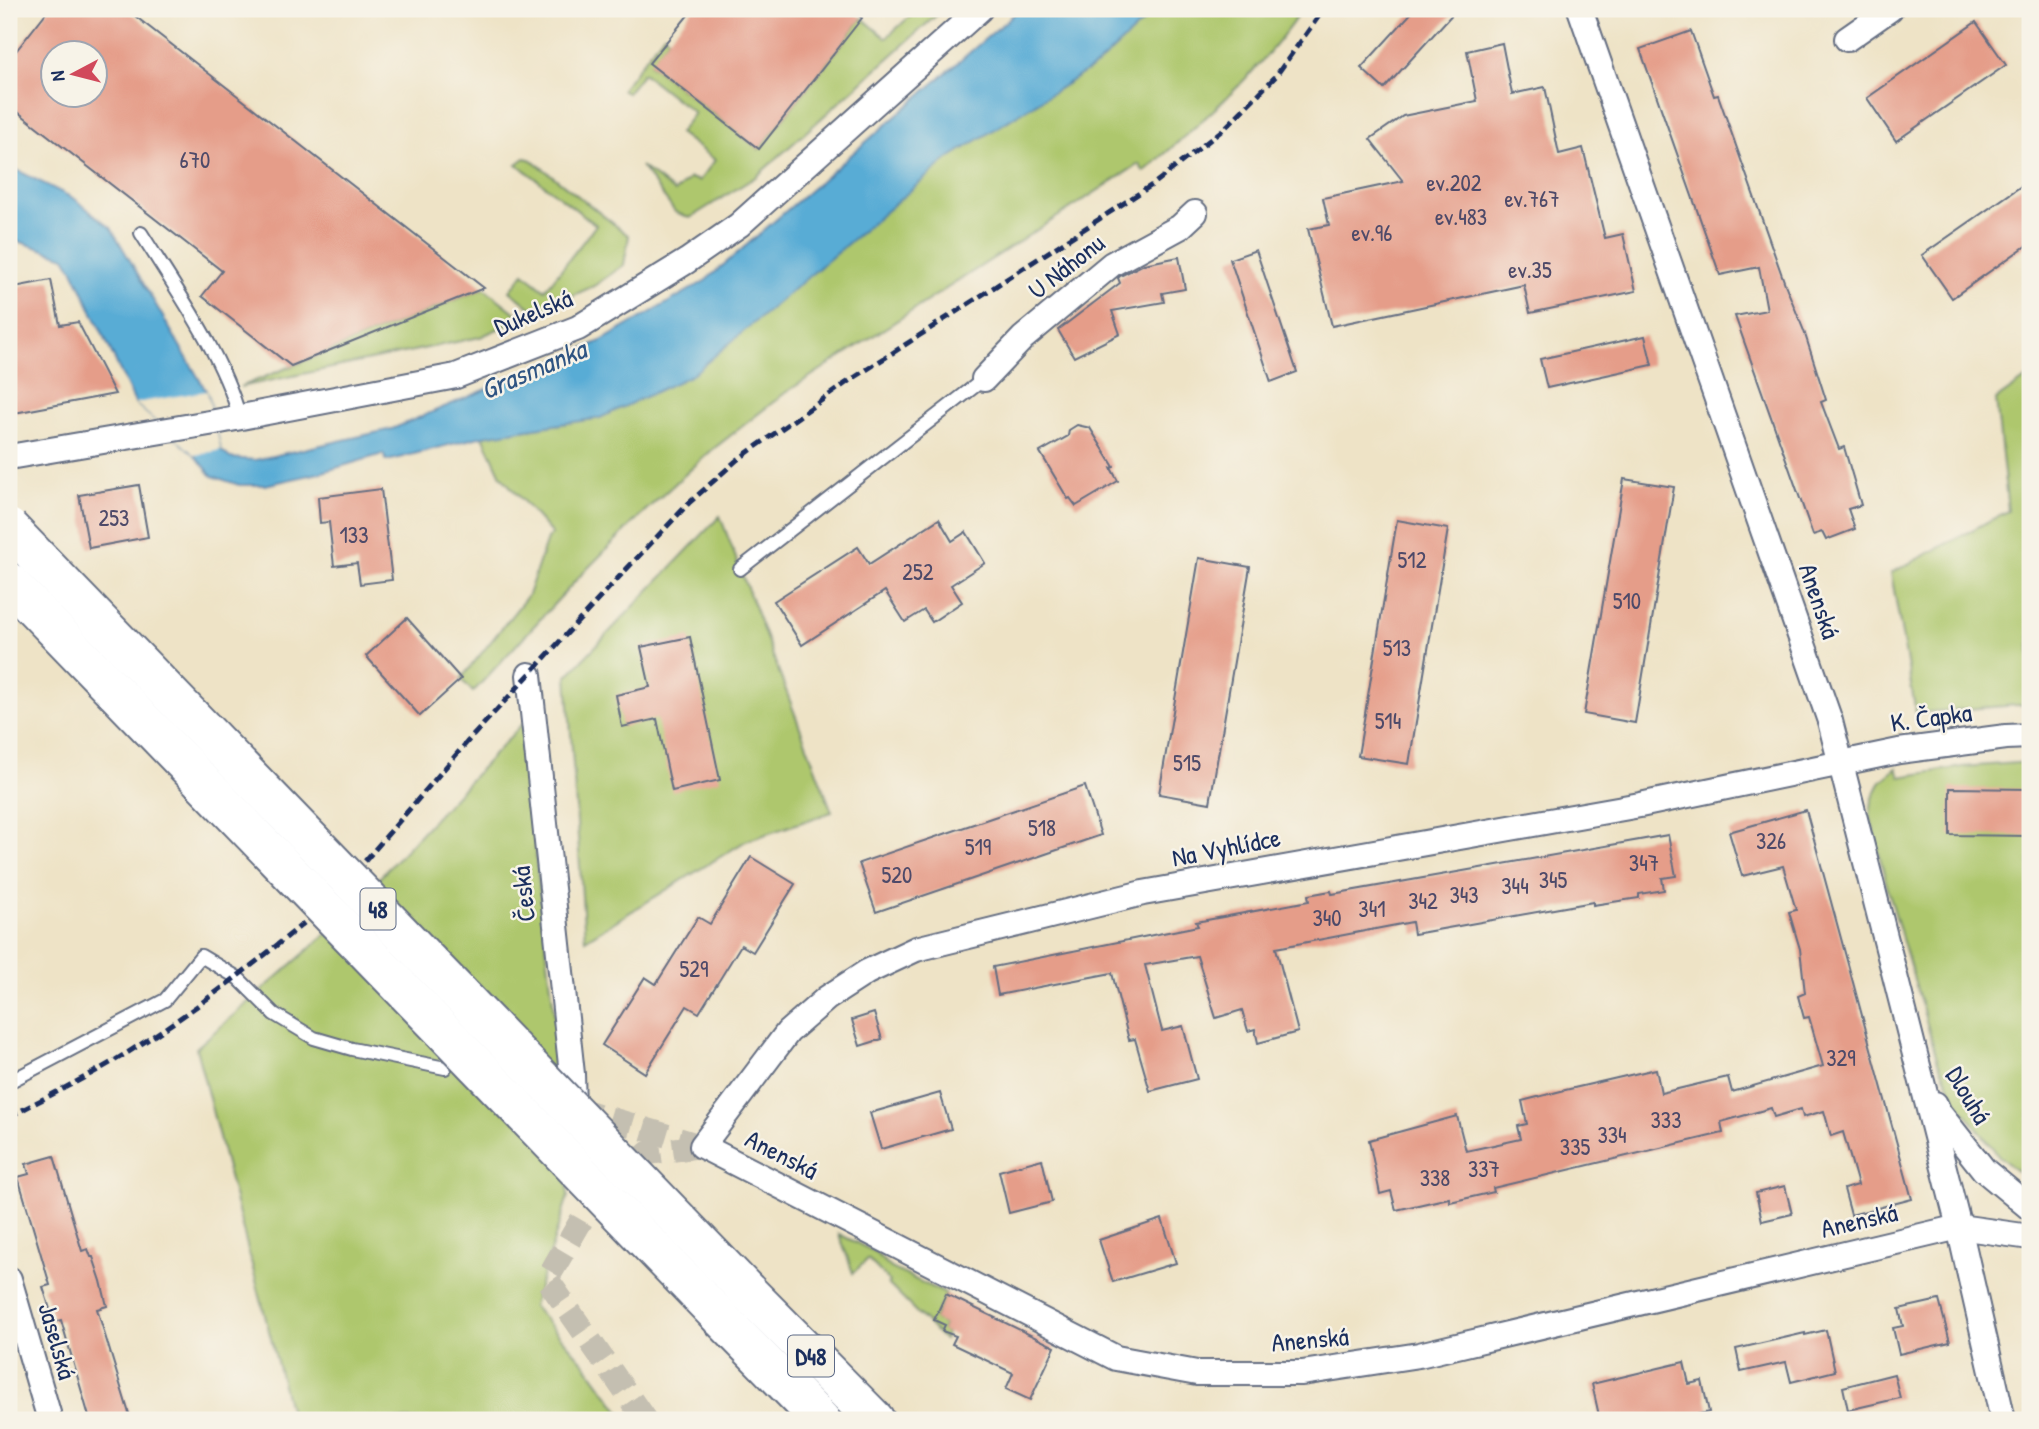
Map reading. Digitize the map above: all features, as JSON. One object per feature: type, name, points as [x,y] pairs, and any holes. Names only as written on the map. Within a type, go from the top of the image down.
[{"type":"highway","name":"48","points":[[9,527],[747,1291]]},
{"type":"highway","name":"48","points":[[9,582],[720,1317]]},
{"type":"highway","name":"D48","points":[[747,1291],[875,1420]]},
{"type":"highway","name":"D48","points":[[720,1317],[821,1420]]},
{"type":"street","name":"Anenská","points":[[1580,9],[1830,721],[1959,1227],[2003,1420]]},
{"type":"street","points":[[1847,39],[1890,9]]},
{"type":"street","name":"Dukelská","points":[[9,457],[240,418],[456,376],[578,328],[687,261],[739,225],[978,10]]},
{"type":"street","name":"U Náhonu","points":[[984,379],[1023,338],[1112,264],[1180,227],[1195,213]]},
{"type":"street","name":"Česká","points":[[529,675],[569,1047],[573,1107]]},
{"type":"street","name":"K. Čapka","points":[[1841,764],[1899,751],[2030,736]]},
{"type":"street","name":"Na Vyhlídce","points":[[702,1146],[788,1032],[827,998],[867,972],[916,949],[1143,893],[1627,807],[1841,764]]},
{"type":"street","name":"Dlouhá","points":[[1919,1069],[1939,1113],[1984,1170],[2030,1208]]},
{"type":"street","name":"Anenská","points":[[702,1146],[1116,1358],[1197,1373],[1302,1373],[1419,1355],[1959,1227]]},
{"type":"street","points":[[1959,1227],[2030,1237]]},
{"type":"street","name":"Jaselská","points":[[9,1279],[50,1420]]},
{"type":"lane","points":[[141,233],[188,309],[231,389],[240,418]]},
{"type":"lane","points":[[740,569],[984,379]]},
{"type":"lane","points":[[9,1082],[165,1000],[201,956],[238,978],[274,1014],[314,1038],[352,1049],[445,1068]]},
{"type":"green space","points":[[918,9],[941,11],[757,176],[690,218],[675,212],[641,166],[675,192],[690,178],[699,181],[715,160],[679,133],[694,113],[643,73],[627,93],[622,89],[664,34],[669,39],[650,64],[759,149],[862,18],[886,38]]},
{"type":"green space","points":[[1157,9],[1302,9],[1249,76],[1144,172],[1139,164],[785,393],[712,450],[645,511],[580,576],[473,692],[461,679],[528,595],[547,539],[552,534],[501,476],[483,436],[600,418],[949,158],[1098,64]]},
{"type":"green space","points":[[525,158],[532,160],[629,236],[624,265],[594,286],[536,312],[510,291],[524,273],[545,290],[596,225],[517,164]]},
{"type":"green space","points":[[484,288],[522,318],[480,337],[240,387]]},
{"type":"green space","points":[[2030,376],[2030,704],[1916,713],[1891,573],[2008,511],[1996,400]]},
{"type":"green space","points":[[720,516],[832,812],[746,841],[585,940],[567,676]]},
{"type":"green space","points":[[524,722],[536,861],[560,1062],[568,1196],[533,1306],[585,1364],[626,1420],[292,1420],[196,1048],[332,929]]},
{"type":"green space","points":[[2030,762],[2030,1182],[1999,1156],[1957,1102],[1938,1062],[1885,879],[1870,815],[1872,800],[1881,781],[1897,768],[1900,777],[1962,767]]},
{"type":"green space","points":[[839,1234],[875,1252],[891,1268],[946,1294],[934,1319],[945,1325],[942,1330],[947,1333],[944,1340],[888,1284],[890,1282],[868,1259],[853,1273]]},
{"type":"water","points":[[1020,9],[1157,9],[1098,64],[949,158],[692,375],[600,418],[483,436],[387,461],[383,454],[319,473],[265,485],[239,485],[212,476],[195,455],[135,403],[65,257],[9,238],[9,166],[75,199],[111,228],[208,394],[221,450],[230,458],[255,460],[392,429],[601,341],[705,281]]},
{"type":"pier","points":[[207,391],[221,450],[195,455],[135,403]]},
{"type":"building","points":[[49,9],[126,9],[484,288],[291,366],[202,296],[222,271],[9,105],[9,60]]},
{"type":"building","points":[[693,9],[850,9],[862,18],[759,149],[649,63]]},
{"type":"building","points":[[1415,9],[1457,9],[1384,89],[1361,68]]},
{"type":"building","points":[[1976,22],[2006,65],[1896,141],[1867,98]]},
{"type":"building","points":[[1691,31],[1714,96],[1718,95],[1804,331],[1826,400],[1821,402],[1839,449],[1844,447],[1861,505],[1848,509],[1855,529],[1826,540],[1822,532],[1813,535],[1735,316],[1767,310],[1759,267],[1720,275],[1640,49]]},
{"type":"building","points":[[1502,43],[1512,94],[1545,87],[1559,154],[1583,148],[1605,238],[1623,234],[1636,291],[1530,313],[1524,285],[1332,326],[1308,229],[1329,225],[1323,198],[1403,181],[1370,139],[1403,116],[1477,101],[1467,51]]},
{"type":"building","points":[[2030,180],[2030,243],[1952,298],[1922,255]]},
{"type":"building","points":[[1256,250],[1297,372],[1271,382],[1230,259]]},
{"type":"building","points":[[1179,257],[1185,289],[1162,293],[1164,302],[1112,311],[1120,334],[1074,357],[1058,330],[1120,283],[1120,276],[1144,264]]},
{"type":"building","points":[[51,280],[60,325],[78,322],[115,394],[9,414],[9,288]]},
{"type":"building","points":[[1645,336],[1652,365],[1547,388],[1540,359]]},
{"type":"building","points":[[1077,425],[1090,428],[1114,467],[1111,468],[1118,481],[1076,506],[1068,499],[1040,452],[1068,436],[1069,430]]},
{"type":"building","points":[[1624,479],[1674,487],[1635,723],[1584,714]]},
{"type":"building","points":[[139,485],[148,537],[89,548],[79,495]]},
{"type":"building","points":[[381,489],[392,580],[360,584],[357,563],[334,566],[329,522],[320,523],[318,497]]},
{"type":"building","points":[[939,519],[952,541],[966,532],[985,563],[951,585],[962,602],[932,622],[924,610],[905,622],[885,591],[802,645],[774,601],[858,547],[869,564]]},
{"type":"building","points":[[1397,520],[1448,529],[1409,764],[1358,756]]},
{"type":"building","points":[[1199,558],[1250,567],[1210,803],[1159,794]]},
{"type":"building","points":[[407,618],[461,679],[420,716],[366,656]]},
{"type":"building","points":[[690,637],[720,780],[672,791],[657,719],[622,727],[616,695],[650,687],[641,647]]},
{"type":"building","points":[[1085,786],[1101,835],[876,912],[859,863]]},
{"type":"building","points":[[1950,788],[2030,789],[2030,836],[1950,835]]},
{"type":"building","points":[[1806,810],[1912,1199],[1851,1215],[1844,1189],[1858,1185],[1843,1132],[1831,1136],[1824,1111],[1803,1117],[1801,1109],[1774,1117],[1771,1108],[1721,1122],[1723,1133],[1493,1188],[1494,1192],[1450,1202],[1449,1198],[1396,1210],[1391,1191],[1380,1194],[1369,1140],[1457,1116],[1466,1151],[1521,1139],[1518,1126],[1527,1124],[1522,1101],[1561,1091],[1656,1069],[1661,1093],[1728,1077],[1732,1092],[1823,1066],[1809,1017],[1804,1018],[1798,996],[1805,993],[1800,949],[1789,912],[1796,910],[1783,866],[1742,876],[1729,832]]},
{"type":"building","points":[[1668,835],[1676,876],[1662,878],[1664,890],[1639,894],[1639,898],[1593,905],[1593,902],[1414,934],[1412,922],[1276,948],[1298,1032],[1258,1043],[1255,1029],[1248,1031],[1242,1010],[1216,1018],[1197,956],[1145,965],[1162,1031],[1183,1026],[1197,1079],[1150,1091],[1135,1039],[1129,1040],[1112,973],[998,995],[993,967],[1198,926],[1196,922],[1309,901],[1308,895],[1331,891],[1332,894]]},
{"type":"building","points":[[751,857],[795,884],[753,952],[741,945],[699,1013],[687,1006],[645,1073],[602,1045],[645,977],[656,984],[698,917],[710,924]]},
{"type":"building","points":[[874,1013],[882,1039],[860,1046],[852,1020]]},
{"type":"building","points":[[940,1093],[951,1129],[881,1149],[870,1113]]},
{"type":"building","points":[[54,1156],[82,1251],[88,1249],[101,1281],[107,1306],[97,1309],[131,1420],[90,1420],[61,1320],[54,1322],[43,1287],[50,1285],[18,1177],[29,1174],[26,1164]]},
{"type":"building","points":[[1042,1159],[1052,1202],[1009,1213],[999,1171]]},
{"type":"building","points":[[1785,1186],[1792,1214],[1762,1221],[1756,1193]]},
{"type":"building","points":[[1162,1219],[1176,1263],[1113,1282],[1099,1240]]},
{"type":"building","points":[[946,1294],[1055,1347],[1030,1400],[1006,1389],[1013,1373],[952,1344],[956,1336],[942,1331],[945,1325],[934,1320]]},
{"type":"building","points":[[1939,1300],[1950,1342],[1899,1354],[1893,1328],[1903,1326],[1899,1309]]},
{"type":"building","points":[[1826,1330],[1835,1371],[1791,1382],[1786,1362],[1741,1372],[1736,1349]]},
{"type":"building","points":[[1684,1362],[1689,1384],[1702,1381],[1709,1412],[1672,1420],[1600,1420],[1592,1384]]},
{"type":"building","points":[[1894,1374],[1900,1398],[1848,1410],[1843,1387]]},
{"type":"tunnel","points":[[575,1108],[691,1143]]},
{"type":"tunnel","points":[[645,1420],[547,1279],[585,1214],[648,1153],[702,1146]]},
{"type":"railway","points":[[365,861],[468,741],[620,576],[689,503],[737,460],[846,383],[1155,183],[1225,128],[1275,77],[1324,9]]},
{"type":"railway","points":[[9,1117],[146,1041],[216,993],[304,923]]},
{"type":"water label","name":"Grasmanka","points":[[533,369]]}]
